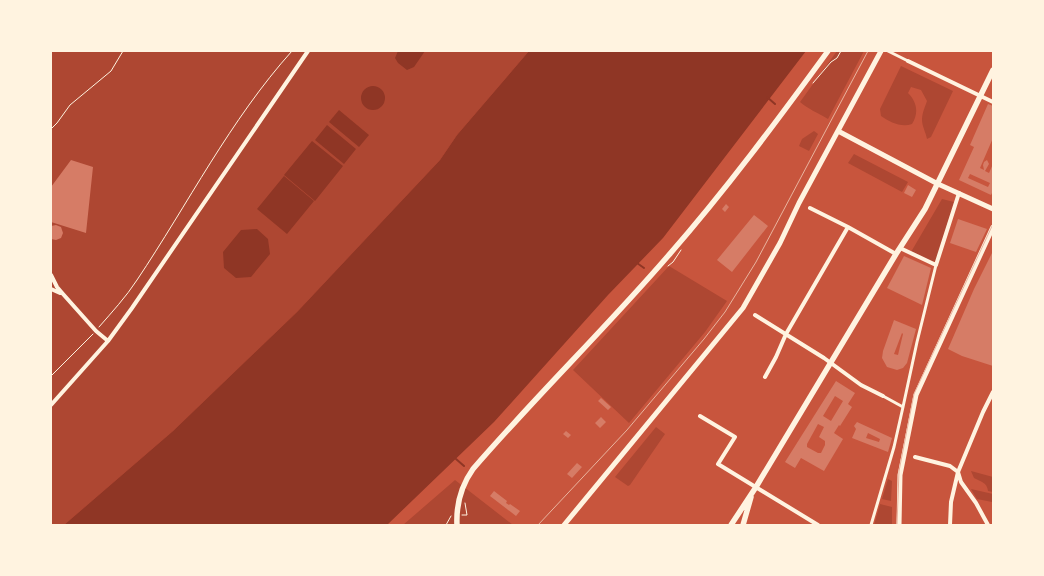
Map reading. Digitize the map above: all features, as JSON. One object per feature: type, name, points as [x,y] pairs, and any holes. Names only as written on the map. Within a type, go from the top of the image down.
[{"type":"main road","points":[[458,525],[457,516],[460,494],[466,479],[473,468],[622,308],[700,218],[758,146],[828,51]]},
{"type":"main road","points":[[731,525],[756,487],[896,254],[925,209],[993,70]]},
{"type":"main road","points":[[743,525],[752,493]]},
{"type":"main road","points":[[734,525],[739,512]]},
{"type":"street","points":[[51,405],[108,341],[132,308],[308,51]]},
{"type":"street","points":[[564,525],[743,308],[780,243],[799,203],[881,51]]},
{"type":"street","points":[[888,51],[993,102]]},
{"type":"street","points":[[838,131],[938,184],[993,209]]},
{"type":"street","points":[[870,525],[887,472],[936,266],[959,193]]},
{"type":"street","points":[[810,208],[896,254]]},
{"type":"street","points":[[765,377],[786,334],[848,227]]},
{"type":"street","points":[[899,525],[900,475],[916,395],[993,227]]},
{"type":"street","points":[[900,248],[936,266]]},
{"type":"street","points":[[51,275],[57,288],[62,294],[96,331],[108,341]]},
{"type":"street","points":[[51,289],[62,294]]},
{"type":"street","points":[[755,315],[786,334],[861,385],[903,407]]},
{"type":"street","points":[[950,525],[951,502],[958,472],[993,392]]},
{"type":"street","points":[[700,416],[735,437],[718,464],[818,525]]},
{"type":"street","points":[[915,457],[950,466],[958,472],[961,482],[976,503],[988,525]]},
{"type":"path","points":[[51,129],[70,105],[111,71],[123,51]]},
{"type":"path","points":[[51,376],[96,331],[136,282],[234,126],[264,84],[292,51]]},
{"type":"path","points":[[812,83],[831,62],[837,58],[841,51]]},
{"type":"path","points":[[465,504],[467,515]]},
{"type":"path","points":[[446,525],[450,517],[457,516]]},
{"type":"shaded area","points":[[51,51],[529,51],[457,135],[440,160],[297,312],[173,431],[64,525],[51,525]]},
{"type":"shaded area","points":[[398,51],[425,51],[414,67],[407,70],[398,63],[395,58]]},
{"type":"shaded area","points":[[529,51],[806,51],[663,238],[608,295],[494,422],[387,525],[64,525],[173,431],[297,312],[440,160],[457,135]]},
{"type":"shaded area","points":[[837,51],[864,51],[828,119],[800,102]]},
{"type":"shaded area","points":[[901,66],[953,91],[931,137],[927,139],[922,120],[927,101],[921,90],[911,87],[908,93],[911,96],[916,108],[916,116],[912,124],[900,125],[881,116],[880,109]]},
{"type":"shaded area","points":[[373,86],[381,90],[385,98],[381,106],[373,110],[365,106],[361,98],[365,90]]},
{"type":"shaded area","points":[[339,110],[369,135],[359,147],[329,122]]},
{"type":"shaded area","points":[[327,125],[356,149],[344,164],[315,140]]},
{"type":"shaded area","points":[[814,131],[818,134],[809,151],[799,146],[802,139]]},
{"type":"shaded area","points":[[312,141],[343,166],[315,201],[284,175]]},
{"type":"shaded area","points":[[854,154],[908,182],[902,192],[848,163]]},
{"type":"shaded area","points":[[284,176],[314,201],[287,234],[257,209]]},
{"type":"shaded area","points":[[942,199],[954,202],[936,261],[932,262],[911,252]]},
{"type":"shaded area","points":[[257,229],[268,239],[270,254],[251,277],[236,278],[224,268],[223,252],[241,230]]},
{"type":"shaded area","points":[[669,266],[727,301],[705,332],[629,423],[573,370]]},
{"type":"shaded area","points":[[656,427],[665,434],[628,486],[615,477]]},
{"type":"shaded area","points":[[971,471],[993,477],[993,492],[988,491],[985,484],[974,478]]},
{"type":"shaded area","points":[[888,479],[892,481],[891,501],[882,499]]},
{"type":"shaded area","points":[[455,480],[513,525],[403,525]]},
{"type":"shaded area","points":[[971,489],[993,494],[992,502],[977,499]]},
{"type":"shaded area","points":[[880,504],[892,507],[892,525],[874,525]]},
{"type":"building","points":[[988,104],[993,106],[993,138],[980,168],[984,170],[983,165],[987,160],[989,164],[985,171],[989,173],[993,164],[993,191],[991,195],[959,180],[974,147],[970,145]],"holes":[[[970,174],[990,183],[988,187],[968,178]]]},
{"type":"building","points":[[71,160],[93,167],[86,233],[51,222],[51,187]]},
{"type":"building","points":[[908,185],[916,190],[912,197],[904,193]]},
{"type":"building","points":[[726,204],[729,207],[725,212],[722,209]]},
{"type":"building","points":[[754,215],[768,226],[732,272],[717,260]]},
{"type":"building","points":[[958,219],[987,229],[976,252],[950,243]]},
{"type":"building","points":[[56,225],[61,227],[63,233],[61,238],[56,240],[51,239],[51,226]]},
{"type":"building","points":[[993,251],[993,366],[962,356],[948,349],[974,289]]},
{"type":"building","points":[[904,256],[931,268],[922,305],[887,288]]},
{"type":"building","points":[[894,320],[916,329],[907,363],[903,368],[897,370],[887,367],[882,358]],"holes":[[[902,333],[898,355],[894,354]]]},
{"type":"building","points":[[836,381],[855,393],[848,404],[852,407],[834,433],[843,439],[824,471],[801,458],[795,468],[785,462]],"holes":[[[835,396],[843,401],[831,421],[823,416]],[[818,424],[824,427],[819,437],[825,441],[825,445],[821,453],[807,447],[807,444]]]},
{"type":"building","points":[[601,398],[611,407],[608,410],[598,401]]},
{"type":"building","points":[[601,417],[606,422],[600,428],[595,423]]},
{"type":"building","points":[[857,422],[892,438],[888,452],[852,438],[856,429],[854,426]],"holes":[[[868,433],[880,439],[879,442],[866,438]]]},
{"type":"building","points":[[566,431],[571,435],[568,438],[563,434]]},
{"type":"building","points":[[577,463],[582,467],[572,478],[567,474]]},
{"type":"building","points":[[494,491],[507,501],[506,503],[520,511],[516,516],[490,496]]},
{"type":"waterway","points":[[767,97],[775,104]]},
{"type":"waterway","points":[[637,263],[644,268]]},
{"type":"waterway","points":[[456,459],[464,466]]},
{"type":"tram line","points":[[538,525],[627,430],[725,312],[756,262],[868,51]]},
{"type":"tram line","points":[[897,525],[899,471],[914,394],[993,224]]}]
